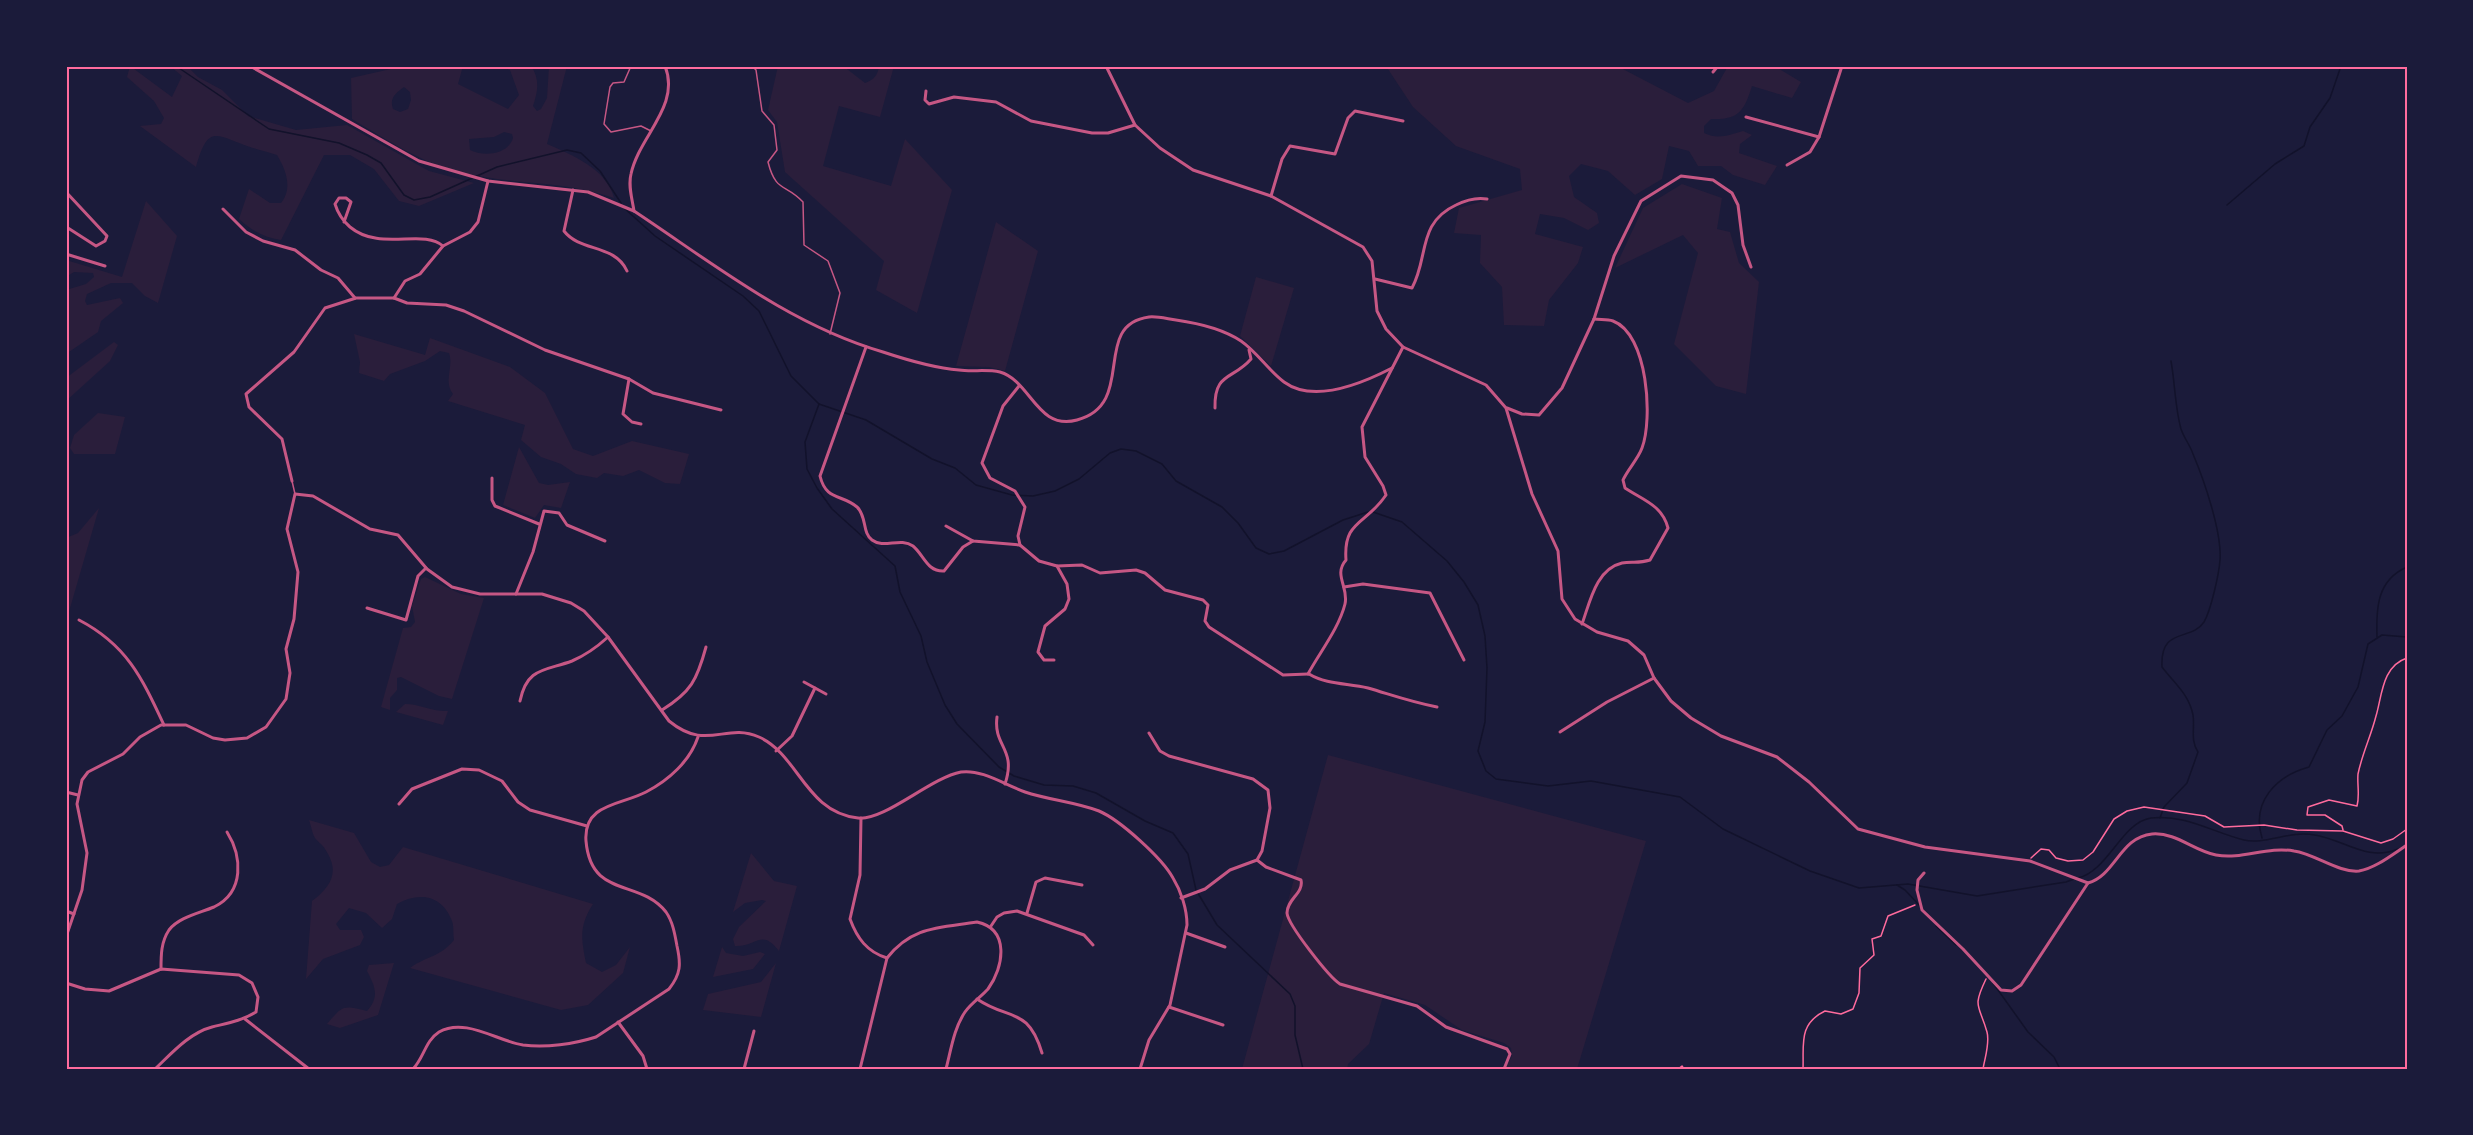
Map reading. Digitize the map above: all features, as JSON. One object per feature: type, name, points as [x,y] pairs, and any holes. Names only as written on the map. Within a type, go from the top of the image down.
[{"type":"street","points":[[250,66],[419,161],[488,181],[588,192],[634,211],[794,317],[830,334],[866,347],[942,368],[1001,373],[1019,385],[1042,413],[1058,420],[1075,421],[1092,414],[1107,401],[1118,340],[1131,325],[1148,317],[1180,321],[1222,331],[1249,348],[1286,383],[1302,390],[1323,392],[1356,383],[1392,368]]},
{"type":"street","points":[[634,211],[629,185],[631,171],[668,98],[670,79],[665,66]]},
{"type":"street","points":[[1106,66],[1135,125],[1160,148],[1193,170],[1271,196],[1363,247],[1372,261],[1377,311],[1386,329],[1403,347],[1486,386],[1506,408],[1532,494],[1558,551],[1562,599],[1575,619],[1597,632],[1628,641],[1644,655],[1654,678],[1671,701],[1691,718],[1721,736],[1777,757],[1809,782],[1858,829],[1925,848],[2030,861],[2088,883]]},
{"type":"street","points":[[1713,72],[1718,66]]},
{"type":"street","points":[[1787,165],[1810,152],[1819,137],[1842,66]]},
{"type":"street","points":[[926,91],[925,100],[928,104],[954,97],[996,102],[1032,121],[1092,133],[1108,133],[1135,125]]},
{"type":"street","points":[[1271,196],[1282,159],[1290,146],[1335,154],[1348,118],[1355,111],[1403,121]]},
{"type":"street","points":[[1746,117],[1819,137]]},
{"type":"street","points":[[1506,408],[1522,414],[1539,415],[1550,404],[1562,388],[1594,320],[1614,256],[1641,201],[1681,176],[1713,180],[1732,193],[1738,205],[1743,245],[1751,267]]},
{"type":"street","points":[[394,298],[405,281],[420,274],[444,246],[470,232],[478,222],[488,181]]},
{"type":"street","points":[[573,190],[564,231],[569,238],[615,256],[623,262],[627,271]]},
{"type":"street","points":[[66,194],[107,236],[105,241],[96,246],[68,228]]},
{"type":"street","points":[[344,222],[351,202],[346,198],[339,198],[335,204],[337,213],[344,222],[359,234],[377,240],[423,239],[444,246]]},
{"type":"street","points":[[1375,279],[1412,288],[1434,220],[1447,209],[1462,202],[1487,199]]},
{"type":"street","points":[[223,209],[246,232],[263,241],[295,250],[321,270],[338,278],[356,298]]},
{"type":"street","points":[[66,254],[105,266]]},
{"type":"street","points":[[292,480],[282,439],[249,407],[246,394],[263,376],[285,362],[325,308],[356,298],[394,298],[407,303],[446,305],[464,311],[545,350],[629,379],[653,393],[721,410]]},
{"type":"street","points":[[1581,624],[1599,580],[1606,572],[1624,562],[1638,564],[1650,560],[1668,528],[1665,517],[1651,502],[1625,488],[1623,480],[1641,451],[1645,437],[1645,377],[1641,359],[1626,330],[1613,321],[1594,320]]},
{"type":"street","points":[[866,347],[820,476],[822,486],[829,494],[856,506],[862,513],[866,533],[871,540],[879,543],[894,542],[912,545],[930,568],[937,571],[944,571],[963,548],[973,541]]},
{"type":"street","points":[[1308,674],[1342,612],[1346,600],[1340,576],[1341,566],[1346,560],[1347,533],[1369,516],[1386,495],[1365,457],[1362,427],[1403,347]]},
{"type":"street","points":[[1215,408],[1215,394],[1218,386],[1251,359],[1249,348]]},
{"type":"street","points":[[629,379],[623,414],[632,422],[640,424]]},
{"type":"street","points":[[1019,385],[1003,406],[982,463],[990,478],[1015,491],[1025,507],[1018,536],[1020,545]]},
{"type":"street","points":[[492,478],[492,500],[495,506],[539,524]]},
{"type":"street","points":[[66,937],[82,890],[87,853],[78,795],[88,772],[123,754],[140,737],[164,725],[186,725],[213,738],[239,740],[266,727],[281,708],[288,685],[286,649],[294,619],[298,584],[298,572],[287,529],[295,494],[313,496],[370,529],[398,535],[437,579],[465,591],[542,594],[572,603],[594,620],[669,722],[679,730],[698,736],[745,734],[758,737],[776,751],[825,807],[838,814],[861,818],[875,815],[948,775],[975,772],[1027,792],[1084,806],[1117,821],[1166,867],[1187,913],[1169,1007],[1149,1040],[1140,1069]]},
{"type":"street","points":[[516,594],[533,552],[544,511],[559,513],[567,525],[605,540]]},
{"type":"street","points":[[946,526],[973,541],[1020,545],[1039,561],[1057,566],[1082,565],[1100,573],[1136,570],[1144,573],[1165,590],[1203,600],[1208,605],[1205,621],[1209,627],[1283,675],[1308,674],[1320,681],[1367,688],[1393,698],[1437,707]]},
{"type":"street","points":[[1054,660],[1044,660],[1038,652],[1045,626],[1065,609],[1069,599],[1067,585],[1057,566]]},
{"type":"street","points":[[367,608],[406,620],[418,576],[426,568]]},
{"type":"street","points":[[1344,587],[1363,584],[1430,593],[1464,660]]},
{"type":"street","points":[[79,620],[105,634],[122,650],[147,689],[164,725]]},
{"type":"street","points":[[520,702],[525,684],[536,673],[581,656],[608,637]]},
{"type":"street","points":[[662,710],[680,699],[697,679],[706,647]]},
{"type":"street","points":[[1560,732],[1607,702],[1654,678]]},
{"type":"street","points":[[804,682],[826,694]]},
{"type":"street","points":[[776,751],[792,736],[815,688]]},
{"type":"street","points":[[997,717],[995,731],[1010,760],[1005,784]]},
{"type":"street","points":[[1149,733],[1160,751],[1168,756],[1253,779],[1268,790],[1270,808],[1262,851],[1257,860],[1230,870],[1205,889],[1181,898]]},
{"type":"street","points":[[413,1069],[418,1064],[429,1041],[440,1032],[452,1028],[465,1027],[521,1044],[538,1046],[589,1039],[669,989],[677,979],[681,964],[672,922],[665,911],[646,896],[608,883],[592,866],[586,841],[587,826],[599,809],[648,791],[683,764],[692,753],[698,736]]},
{"type":"street","points":[[399,804],[412,789],[462,769],[479,770],[502,781],[518,802],[530,810],[587,826]]},
{"type":"street","points":[[66,792],[78,795]]},
{"type":"street","points":[[861,818],[860,875],[850,919],[862,944],[877,955],[887,958]]},
{"type":"street","points":[[161,969],[161,948],[170,928],[185,918],[217,905],[234,887],[240,864],[236,846],[227,832]]},
{"type":"street","points":[[1924,873],[1918,880],[1919,903],[1922,910],[2001,990],[2012,991],[2021,985],[2088,883],[2099,879],[2132,843],[2149,834],[2161,834],[2214,855],[2230,856],[2270,849],[2293,851],[2319,857],[2343,870],[2359,871],[2378,863],[2407,845]]},
{"type":"street","points":[[1257,860],[1266,867],[1301,880],[1299,891],[1289,904],[1289,919],[1330,977],[1340,984],[1417,1006],[1446,1027],[1507,1049],[1510,1054],[1504,1069]]},
{"type":"street","points":[[1027,913],[1036,882],[1045,878],[1082,885]]},
{"type":"street","points":[[66,911],[74,914]]},
{"type":"street","points":[[991,926],[997,917],[1004,913],[1017,911],[1084,935],[1093,945]]},
{"type":"street","points":[[860,1069],[887,958],[896,946],[917,932],[977,922],[991,926],[999,935],[1002,947],[992,981],[958,1026],[946,1069]]},
{"type":"street","points":[[1185,933],[1225,947]]},
{"type":"street","points":[[66,983],[85,989],[109,991],[161,969],[240,975],[252,983],[258,997],[256,1012],[245,1019],[211,1027],[191,1037],[154,1069]]},
{"type":"street","points":[[977,999],[991,1009],[1009,1012],[1023,1019],[1037,1037],[1042,1053]]},
{"type":"street","points":[[1169,1007],[1223,1025]]},
{"type":"street","points":[[245,1019],[309,1069]]},
{"type":"street","points":[[618,1022],[643,1056],[647,1069]]},
{"type":"street","points":[[744,1069],[754,1031]]},
{"type":"lane","points":[[632,66],[624,82],[613,83],[610,87],[604,124],[610,132],[641,126],[651,131]]},
{"type":"lane","points":[[752,66],[756,69],[762,111],[774,125],[777,150],[768,162],[772,177],[779,187],[796,194],[803,202],[804,245],[828,261],[840,293],[830,334]]},
{"type":"lane","points":[[292,480],[295,494]]},
{"type":"path","points":[[2343,831],[2342,826],[2325,815],[2307,814],[2308,807],[2329,800],[2357,806],[2359,773],[2377,716],[2379,694],[2389,674],[2397,664],[2407,658]]},
{"type":"path","points":[[2030,861],[2041,849],[2049,850],[2056,858],[2068,861],[2083,860],[2093,852],[2114,819],[2144,807],[2205,816],[2224,827],[2264,825],[2297,830],[2314,828],[2343,831],[2381,843],[2394,840],[2407,829]]},
{"type":"path","points":[[1803,1069],[1802,1039],[1808,1026],[1824,1011],[1841,1014],[1853,1009],[1859,993],[1860,968],[1874,955],[1872,939],[1881,936],[1888,916],[1919,903]]},
{"type":"path","points":[[1983,1069],[1987,1033],[1977,1010],[1977,1001],[1988,975]]},
{"type":"path","points":[[1678,1069],[1682,1066],[1684,1069]]},
{"type":"shaded area","points":[[130,66],[172,97],[182,76],[170,66],[187,66],[198,77],[222,90],[248,116],[296,130],[347,125],[429,171],[474,183],[419,206],[399,201],[374,169],[350,155],[324,155],[281,240],[269,237],[258,233],[239,219],[249,189],[270,203],[281,203],[285,197],[287,179],[277,155],[215,136],[209,138],[205,144],[196,167],[140,126],[161,124],[164,118],[154,101],[127,77]]},
{"type":"shaded area","points":[[404,66],[463,66],[458,84],[508,109],[519,95],[510,70],[501,66],[531,66],[537,80],[533,106],[537,111],[541,109],[547,98],[549,66],[567,66],[547,144],[577,158],[596,171],[610,188],[614,198],[576,188],[459,172],[417,156],[352,119],[351,78]],"holes":[[[404,87],[410,92],[411,100],[408,109],[400,112],[393,109],[392,102],[396,94]],[[504,132],[512,134],[513,138],[510,144],[501,151],[488,154],[470,150],[469,139],[494,137]]]},
{"type":"shaded area","points":[[778,66],[843,66],[865,83],[875,77],[879,66],[894,66],[880,117],[839,106],[823,166],[891,186],[905,139],[952,190],[917,313],[876,290],[884,261],[785,172],[777,122],[768,110]]},
{"type":"shaded area","points":[[1386,66],[1617,66],[1688,103],[1714,91],[1728,66],[1774,66],[1801,82],[1792,98],[1752,86],[1739,112],[1728,118],[1711,119],[1704,126],[1704,133],[1714,136],[1743,131],[1752,135],[1740,144],[1739,153],[1777,166],[1765,185],[1733,175],[1721,166],[1698,166],[1689,151],[1669,146],[1662,179],[1635,195],[1608,171],[1581,164],[1569,176],[1574,197],[1597,213],[1599,223],[1588,230],[1564,218],[1540,214],[1535,234],[1583,247],[1578,263],[1549,300],[1544,326],[1504,325],[1502,287],[1480,263],[1481,235],[1454,233],[1459,208],[1522,190],[1520,169],[1456,146],[1413,107]]},
{"type":"shaded area","points":[[1682,184],[1722,198],[1717,229],[1730,232],[1739,263],[1759,282],[1746,394],[1716,386],[1674,344],[1698,253],[1683,235],[1615,268],[1643,208]]},
{"type":"shaded area","points":[[146,201],[177,236],[158,303],[145,296],[132,283],[111,283],[87,294],[85,301],[87,305],[120,298],[123,303],[101,321],[98,332],[66,354],[66,290],[86,284],[94,277],[93,273],[74,272],[66,277],[66,260],[122,277]]},
{"type":"shaded area","points":[[996,222],[1038,251],[1005,371],[989,367],[956,366]]},
{"type":"shaded area","points":[[1256,277],[1294,288],[1271,366],[1240,336]]},
{"type":"shaded area","points":[[354,334],[425,355],[430,338],[510,367],[545,393],[573,449],[593,456],[632,441],[689,454],[680,484],[665,483],[639,470],[623,476],[604,473],[597,478],[576,474],[561,464],[541,457],[521,440],[525,425],[448,401],[453,394],[449,384],[449,353],[440,351],[425,361],[390,374],[384,381],[359,373],[360,362]]},
{"type":"shaded area","points":[[114,342],[118,345],[110,361],[66,401],[66,378]]},
{"type":"shaded area","points":[[98,413],[125,417],[115,454],[74,454],[70,448],[74,435]]},
{"type":"shaded area","points":[[519,447],[539,483],[548,485],[570,482],[561,508],[544,505],[535,518],[503,505]]},
{"type":"shaded area","points":[[99,508],[66,622],[66,538],[78,533]]},
{"type":"shaded area","points":[[425,577],[461,594],[484,598],[452,699],[439,696],[401,677],[397,678],[397,690],[390,698],[390,710],[381,707],[403,628],[411,627],[415,622],[412,606],[421,579]]},
{"type":"shaded area","points":[[405,704],[448,711],[443,725],[396,712]]},
{"type":"shaded area","points":[[1328,755],[1646,841],[1577,1069],[1505,1069],[1512,1056],[1511,1048],[1504,1043],[1462,1030],[1425,1005],[1384,993],[1369,1044],[1348,1064],[1347,1069],[1242,1069]]},
{"type":"shaded area","points":[[309,820],[354,833],[371,862],[380,867],[389,865],[403,847],[593,904],[585,919],[582,932],[586,963],[602,972],[616,965],[630,947],[623,973],[588,1005],[561,1010],[410,968],[443,950],[454,940],[453,923],[448,912],[436,901],[421,897],[397,904],[392,919],[382,928],[366,913],[349,908],[336,924],[340,930],[361,930],[364,937],[360,945],[323,959],[306,979],[312,901],[325,890],[333,871],[330,857],[315,838]]},
{"type":"shaded area","points":[[751,853],[774,881],[797,886],[779,951],[768,941],[758,940],[735,946],[733,939],[739,927],[766,901],[745,903],[733,912]]},
{"type":"shaded area","points":[[722,947],[726,953],[743,956],[760,952],[765,954],[753,969],[713,977]]},
{"type":"shaded area","points":[[394,963],[378,1015],[340,1028],[327,1024],[344,1008],[367,1011],[375,996],[367,971],[369,965]]},
{"type":"shaded area","points":[[776,963],[761,1017],[703,1010],[708,994],[761,982]]},
{"type":"waterway","points":[[176,66],[269,129],[339,143],[367,155],[381,163],[404,195],[414,200],[430,197],[497,167],[567,150],[581,153],[600,171],[621,203]]},
{"type":"waterway","points":[[2227,205],[2275,164],[2304,146],[2310,127],[2330,98],[2341,66]]},
{"type":"waterway","points":[[623,207],[655,236],[743,296],[759,311],[791,376],[819,404],[866,420],[932,459],[955,468],[976,485],[1012,495],[1033,496],[1055,491],[1079,479],[1110,453],[1121,449],[1136,451],[1162,464],[1176,481],[1222,507],[1238,523],[1256,548],[1269,554],[1284,551],[1343,520],[1368,512]]},
{"type":"waterway","points":[[2160,818],[2164,807],[2187,783],[2198,752],[2194,743],[2191,708],[2185,695],[2162,667],[2163,654],[2166,645],[2171,640],[2192,632],[2204,622],[2214,592],[2220,560],[2218,535],[2207,492],[2179,421],[2171,361]]},
{"type":"waterway","points":[[819,404],[805,442],[807,469],[832,509],[895,566],[900,592],[921,636],[927,662],[945,705],[957,724],[999,767],[1014,776],[1044,785],[1073,786],[1096,793],[1145,821],[1173,833],[1188,854],[1196,890],[1217,925],[1290,994],[1295,1006],[1295,1035],[1303,1069]]},
{"type":"waterway","points":[[1373,512],[1402,522],[1447,561],[1464,582],[1478,605],[1485,636],[1487,668],[1485,722],[1478,751],[1486,771],[1496,779],[1548,786],[1591,781],[1680,797],[1723,829],[1810,871],[1859,888],[1908,884],[1977,896],[2074,879]]},
{"type":"waterway","points":[[2377,637],[2380,596],[2390,579],[2407,567]]},
{"type":"waterway","points":[[2262,838],[2260,813],[2263,802],[2269,792],[2286,777],[2309,767],[2327,730],[2342,716],[2358,687],[2368,644],[2382,635],[2407,637]]},
{"type":"waterway","points":[[2078,878],[2089,874],[2098,866],[2132,828],[2141,821],[2151,818],[2163,817],[2187,821],[2244,840],[2260,841],[2306,834],[2326,838],[2366,852],[2387,852],[2398,849]]},
{"type":"waterway","points":[[1897,885],[1920,906]]},
{"type":"waterway","points":[[1936,926],[1956,945]]},
{"type":"waterway","points":[[1993,983],[2028,1032],[2054,1057],[2060,1069]]}]
